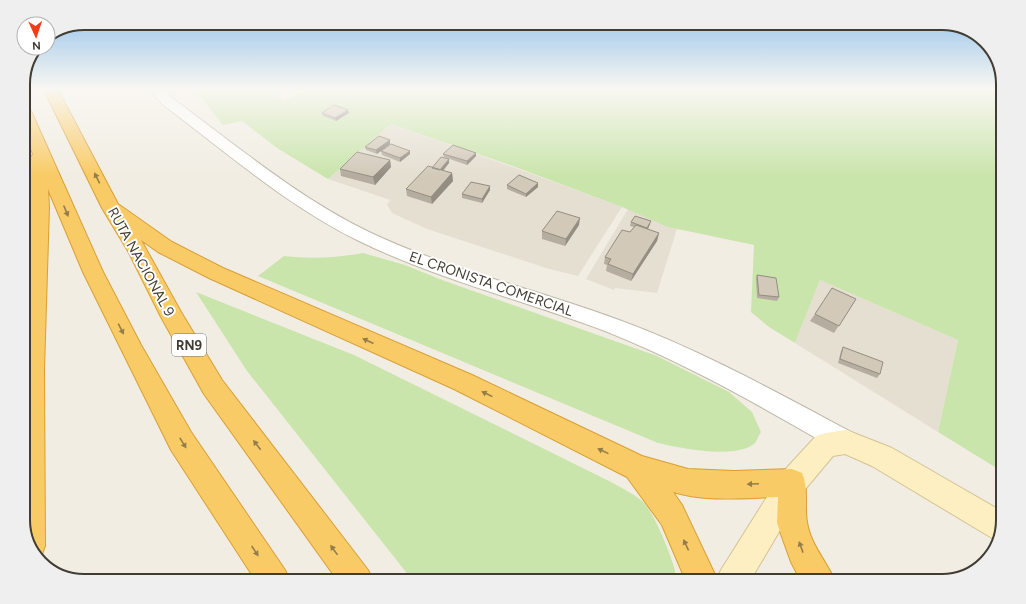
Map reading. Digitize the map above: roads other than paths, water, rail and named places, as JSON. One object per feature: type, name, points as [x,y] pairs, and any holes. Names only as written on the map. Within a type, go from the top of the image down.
[{"type":"highway","name":"RUTA NACIONAL 9","points":[[65,118],[111,208],[138,250],[172,317],[213,387],[352,574]]},
{"type":"highway","points":[[30,127],[93,272],[181,441],[269,574]]},
{"type":"highway","points":[[30,524],[32,370],[40,207],[38,177],[35,166],[40,151]]},
{"type":"highway","points":[[111,208],[165,247],[216,273],[463,382],[637,468],[688,483],[734,485],[792,483],[792,522],[807,562],[815,574]]},
{"type":"highway","points":[[637,468],[672,515],[699,574]]},
{"type":"street","name":"EL CRONISTA COMERCIAL","points":[[190,118],[265,175],[322,213],[362,235],[408,255],[473,280],[558,306],[648,340],[754,390],[846,442]]},
{"type":"street","points":[[736,574],[792,483],[826,445],[846,442],[882,457],[996,525]]}]
